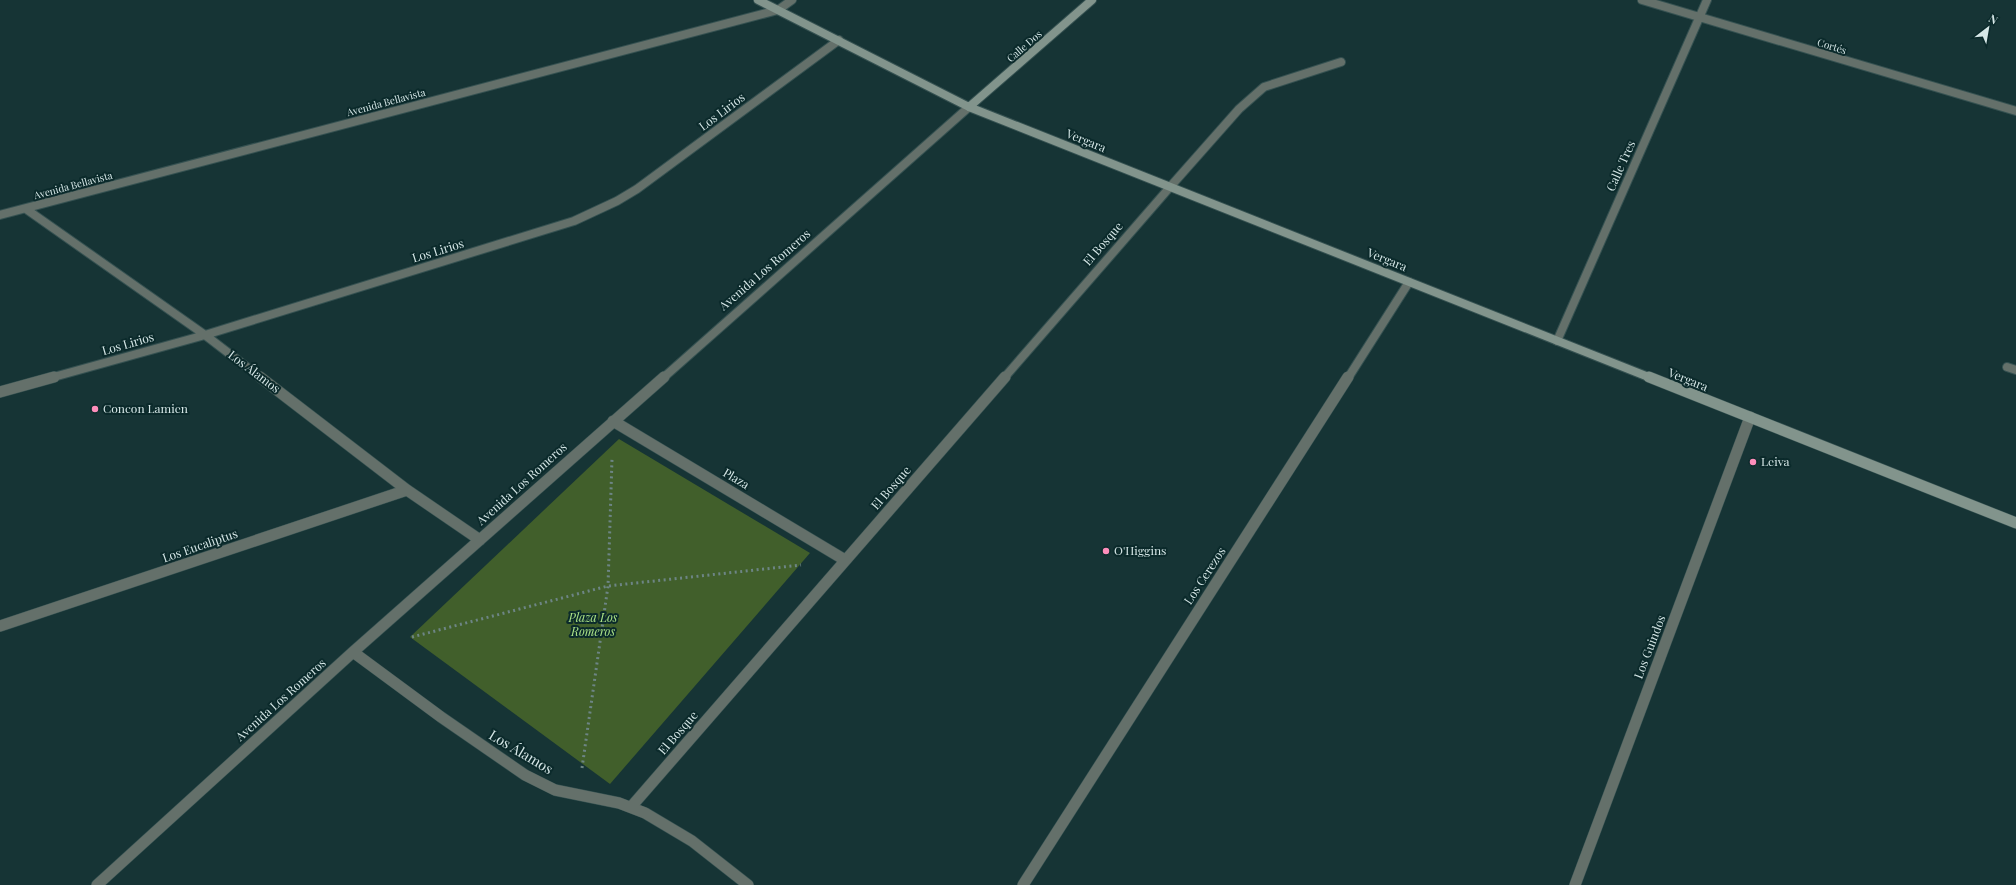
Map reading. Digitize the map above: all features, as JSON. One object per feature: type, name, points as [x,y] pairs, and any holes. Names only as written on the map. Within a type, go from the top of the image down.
[{"type":"street","name":"Vergara","points":[[758,0],[968,107],[2016,523]]},
{"type":"street","points":[[778,10],[792,0]]},
{"type":"street","name":"Calle Dos","points":[[968,107],[1092,0]]},
{"type":"street","name":"Cortés","points":[[1642,0],[2016,111]]},
{"type":"street","name":"Calle Tres","points":[[1557,341],[1707,0]]},
{"type":"street","name":"Avenida Bellavista","points":[[0,215],[778,10]]},
{"type":"street","name":"Los Lirios","points":[[0,392],[205,334],[551,229],[596,211],[617,201],[655,177],[839,40]]},
{"type":"street","name":"El Bosque","points":[[631,807],[1239,109],[1264,87],[1341,62]]},
{"type":"street","name":"Avenida Los Romeros","points":[[97,885],[354,652],[968,107]]},
{"type":"street","name":"Los Álamos","points":[[26,209],[205,334],[407,490],[480,540]]},
{"type":"street","name":"Los Cerezos","points":[[1023,885],[1409,282]]},
{"type":"street","name":"Los Guindos","points":[[1575,885],[1750,417]]},
{"type":"street","name":"Plaza","points":[[613,421],[845,560]]},
{"type":"street","name":"Los Eucaliptus","points":[[0,626],[407,490]]},
{"type":"street","name":"Los Álamos","points":[[354,652],[438,716],[514,769],[547,786],[578,796],[607,799],[631,807],[675,830],[748,885]]},
{"type":"path","points":[[578,796],[608,586],[613,421]]},
{"type":"path","points":[[408,638],[608,586],[845,560]]},
{"type":"green space","name":"Plaza Los Romeros","points":[[619,439],[810,553],[610,784],[410,637]]},
{"type":"place","name":"Concon Lamien","points":[[95,409]]},
{"type":"place","name":"Leiva","points":[[1753,462]]},
{"type":"place","name":"O'Higgins","points":[[1106,551]]}]
